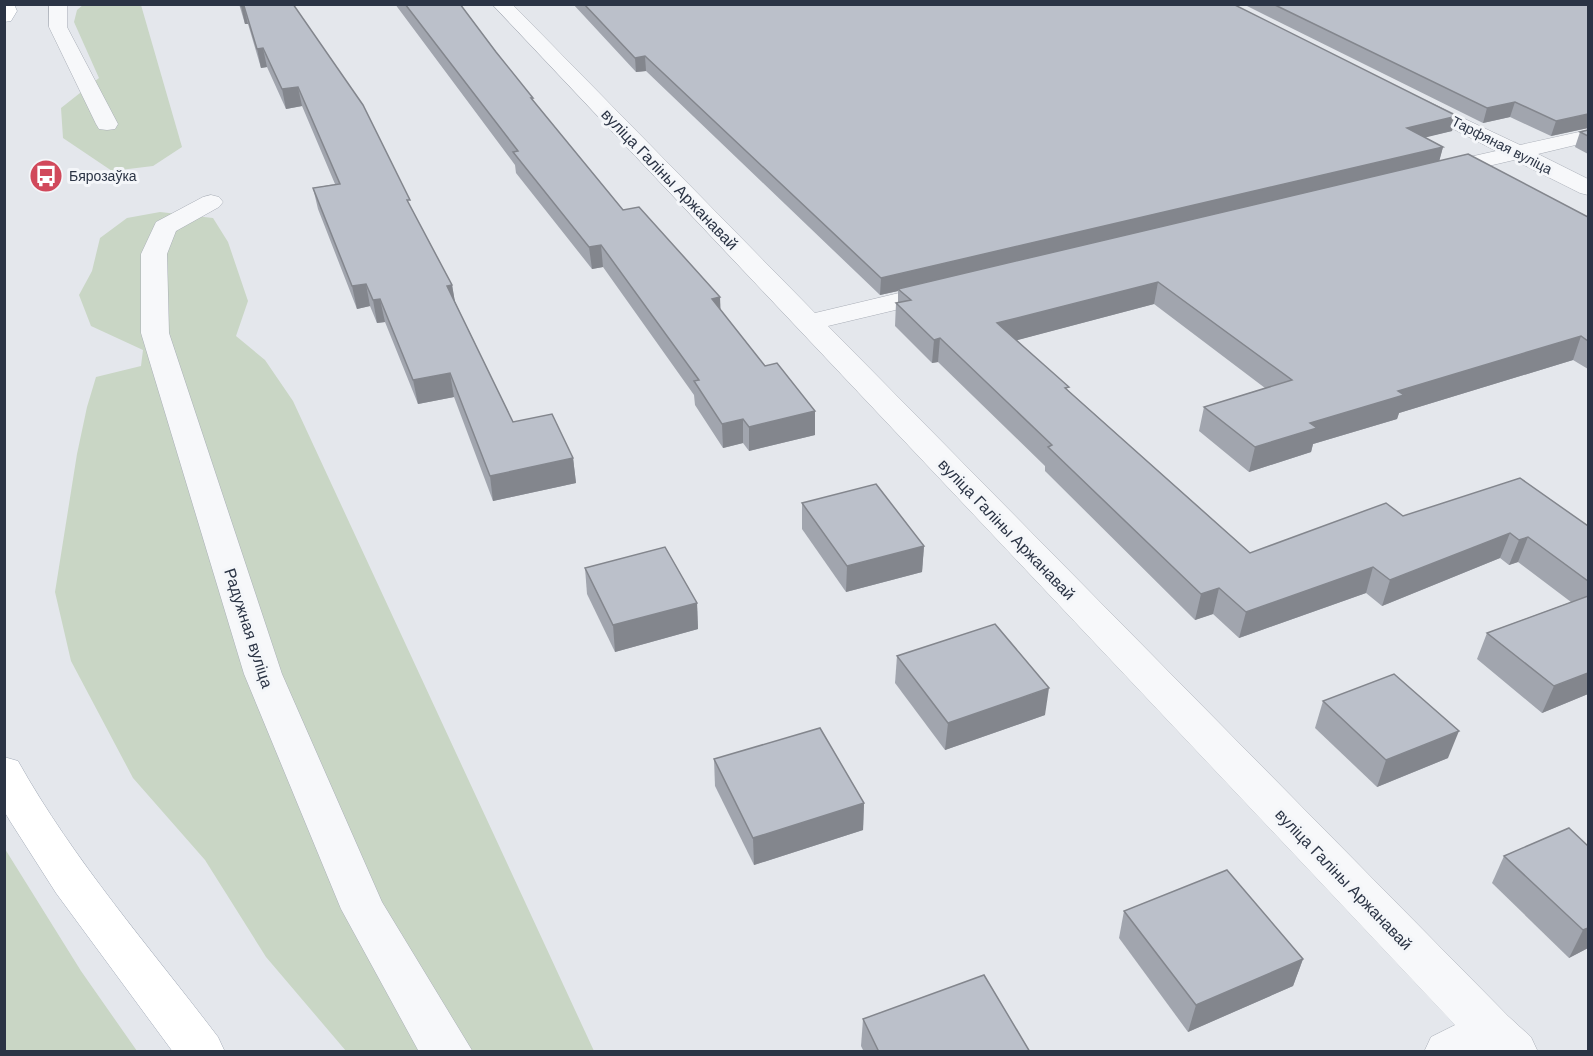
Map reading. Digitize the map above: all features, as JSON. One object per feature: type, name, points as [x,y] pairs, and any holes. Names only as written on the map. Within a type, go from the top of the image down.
[{"type":"main road","points":[[4,4],[8,10],[4,17]]},
{"type":"main road","points":[[4,772],[38,831],[96,915],[201,1052]]},
{"type":"street","points":[[58,4],[58,27],[107,124]]},
{"type":"street","name":"вуліца Галіны Аржанавай","points":[[501,4],[1502,1041]]},
{"type":"street","name":"Тарфяная вуліца","points":[[1394,90],[1588,188]]},
{"type":"street","points":[[1413,177],[1588,136]]},
{"type":"street","name":"Радужная вуліца","points":[[211,202],[165,227],[154,254],[155,333],[263,674],[363,909],[435,1035],[449,1052]]},
{"type":"street","points":[[808,323],[964,285]]},
{"type":"street","points":[[1448,1052],[1502,1041]]},
{"type":"green space","points":[[83,5],[141,5],[182,147],[153,166],[112,171],[63,138],[61,108],[99,78],[74,22],[77,10]]},
{"type":"green space","points":[[160,212],[213,218],[228,242],[248,301],[236,336],[265,360],[293,401],[594,1051],[346,1051],[266,957],[205,860],[133,778],[71,661],[55,592],[77,454],[87,407],[96,377],[141,366],[143,350],[91,326],[79,295],[92,271],[100,238],[127,218]]},
{"type":"green space","points":[[5,849],[81,971],[137,1051],[5,1051]]},
{"type":"building","points":[[240,4],[293,4],[363,105],[410,200],[407,200],[452,285],[447,286],[513,422],[552,414],[573,458],[490,476],[450,373],[413,380],[380,299],[373,300],[366,284],[352,286],[313,188],[340,184],[298,87],[282,89],[263,48],[257,49],[244,6]]},
{"type":"building","points":[[405,4],[460,4],[533,98],[531,98],[623,210],[639,207],[720,297],[712,299],[765,366],[777,363],[815,411],[749,427],[743,419],[722,424],[694,381],[699,380],[601,245],[589,247],[513,152],[518,151]]},
{"type":"building","points":[[584,4],[1233,4],[1457,116],[1407,128],[1443,147],[881,278],[645,56],[635,58]]},
{"type":"building","points":[[1273,4],[1588,4],[1588,114],[1556,121],[1515,102],[1487,108]]},
{"type":"building","points":[[1588,130],[1588,136],[1580,132]]},
{"type":"building","points":[[1468,154],[1588,217],[1588,341],[1581,336],[1398,391],[1404,395],[1310,423],[1317,428],[1255,447],[1204,407],[1292,380],[1158,282],[997,323],[1069,387],[1065,388],[1250,553],[1386,503],[1403,516],[1520,478],[1588,526],[1588,581],[1528,537],[1519,540],[1510,533],[1390,580],[1373,567],[1246,612],[1219,588],[1201,594],[1048,447],[1052,445],[940,338],[934,340],[896,303],[911,300],[898,289]]},
{"type":"building","points":[[876,484],[924,546],[847,566],[802,503]]},
{"type":"building","points":[[665,547],[697,603],[613,625],[585,568]]},
{"type":"building","points":[[1588,596],[1588,673],[1554,686],[1487,633]]},
{"type":"building","points":[[995,624],[1049,688],[948,723],[897,656]]},
{"type":"building","points":[[1394,674],[1459,731],[1386,760],[1323,701]]},
{"type":"building","points":[[820,728],[864,803],[753,838],[714,759]]},
{"type":"building","points":[[1569,828],[1588,846],[1588,928],[1583,930],[1504,856]]},
{"type":"building","points":[[1227,870],[1303,959],[1196,1005],[1124,911]]},
{"type":"building","points":[[984,975],[1030,1052],[879,1052],[863,1019]]},
{"type":"place","name":"Бярозаўка","points":[[46,176]]}]
